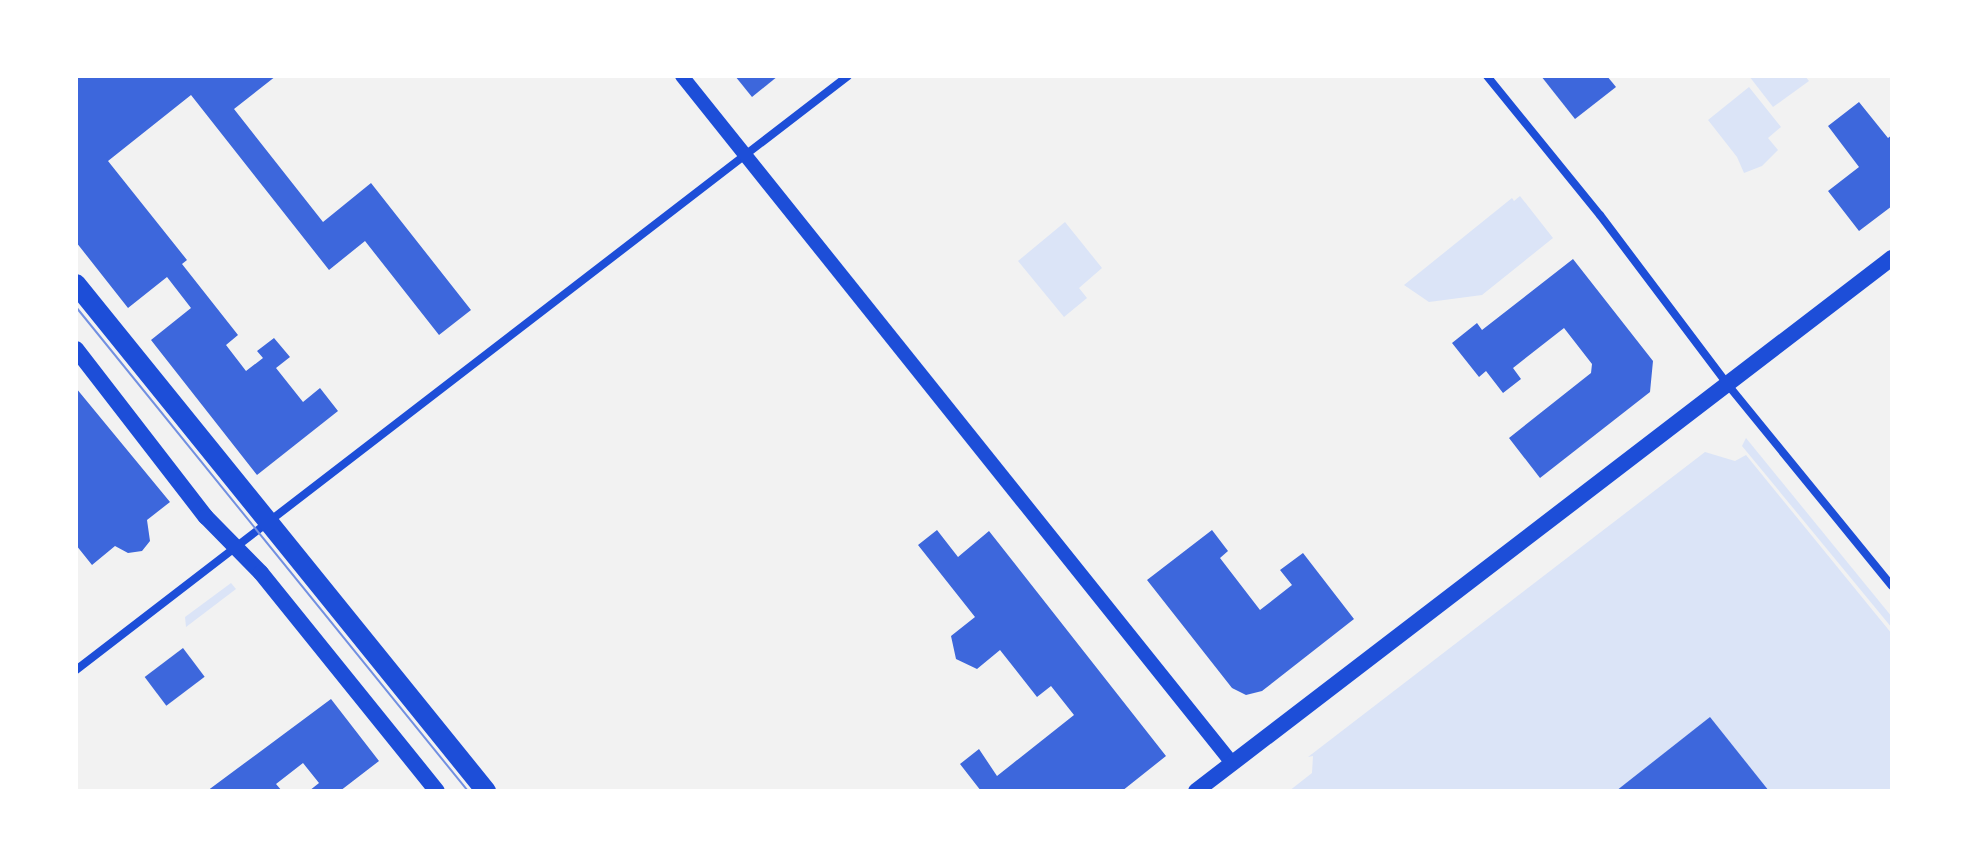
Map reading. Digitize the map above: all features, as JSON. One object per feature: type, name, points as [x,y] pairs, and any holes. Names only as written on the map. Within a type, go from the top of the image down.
[{"type":"main road","points":[[1196,791],[1892,258]]},
{"type":"main road","points":[[76,284],[486,791]]},
{"type":"main road","points":[[76,349],[206,517],[261,573],[437,791]]},
{"type":"street","points":[[682,76],[1232,763]]},
{"type":"street","points":[[76,670],[848,76]]},
{"type":"street","points":[[1487,76],[1600,215],[1728,385],[1892,586]]},
{"type":"shaded area","points":[[1749,76],[1805,76],[1809,81],[1773,107]]},
{"type":"shaded area","points":[[1749,87],[1781,127],[1768,138],[1778,150],[1762,166],[1744,173],[1737,157],[1708,120]]},
{"type":"shaded area","points":[[1520,196],[1553,238],[1482,295],[1429,302],[1404,285],[1512,198],[1514,201]]},
{"type":"shaded area","points":[[1065,222],[1102,268],[1079,288],[1087,298],[1064,317],[1018,261]]},
{"type":"shaded area","points":[[1746,438],[1892,617],[1892,628],[1742,446]]},
{"type":"shaded area","points":[[1705,452],[1735,461],[1746,455],[1892,634],[1892,791],[1289,791],[1312,773],[1313,756],[1308,757]]},
{"type":"shaded area","points":[[231,583],[236,589],[186,627],[185,617]]},
{"type":"building","points":[[76,76],[276,76],[234,109],[323,222],[371,183],[471,310],[439,335],[365,241],[329,270],[191,95],[108,161],[187,260],[182,264],[238,335],[226,345],[246,371],[263,358],[257,351],[274,338],[290,357],[276,368],[303,402],[320,388],[338,411],[257,475],[151,340],[191,308],[167,277],[128,308],[76,242]]},
{"type":"building","points":[[735,76],[778,76],[752,97]]},
{"type":"building","points":[[1541,76],[1607,76],[1616,87],[1575,119]]},
{"type":"building","points":[[1859,102],[1888,138],[1892,135],[1892,206],[1859,231],[1828,191],[1859,167],[1828,126]]},
{"type":"building","points":[[1573,259],[1653,361],[1650,392],[1540,478],[1509,438],[1591,373],[1592,364],[1564,328],[1513,368],[1521,379],[1503,393],[1486,371],[1479,377],[1452,343],[1477,323],[1482,330]]},
{"type":"building","points":[[76,388],[170,502],[147,520],[150,541],[142,551],[128,553],[115,546],[92,565],[76,545]]},
{"type":"building","points":[[937,530],[958,557],[989,531],[1166,756],[1122,791],[981,791],[960,764],[979,749],[997,776],[1074,715],[1051,686],[1037,697],[1000,650],[977,669],[956,659],[951,636],[975,617],[918,545]]},
{"type":"building","points":[[1212,530],[1228,551],[1220,558],[1260,610],[1292,585],[1280,570],[1303,553],[1354,619],[1262,691],[1246,695],[1232,688],[1147,580]]},
{"type":"building","points":[[183,648],[205,677],[166,706],[145,677]]},
{"type":"building","points":[[331,699],[379,761],[340,791],[309,791],[319,783],[303,763],[276,784],[282,791],[207,791]]},
{"type":"building","points":[[1710,717],[1769,791],[1616,791]]},
{"type":"tram line","points":[[76,307],[468,791]]}]
